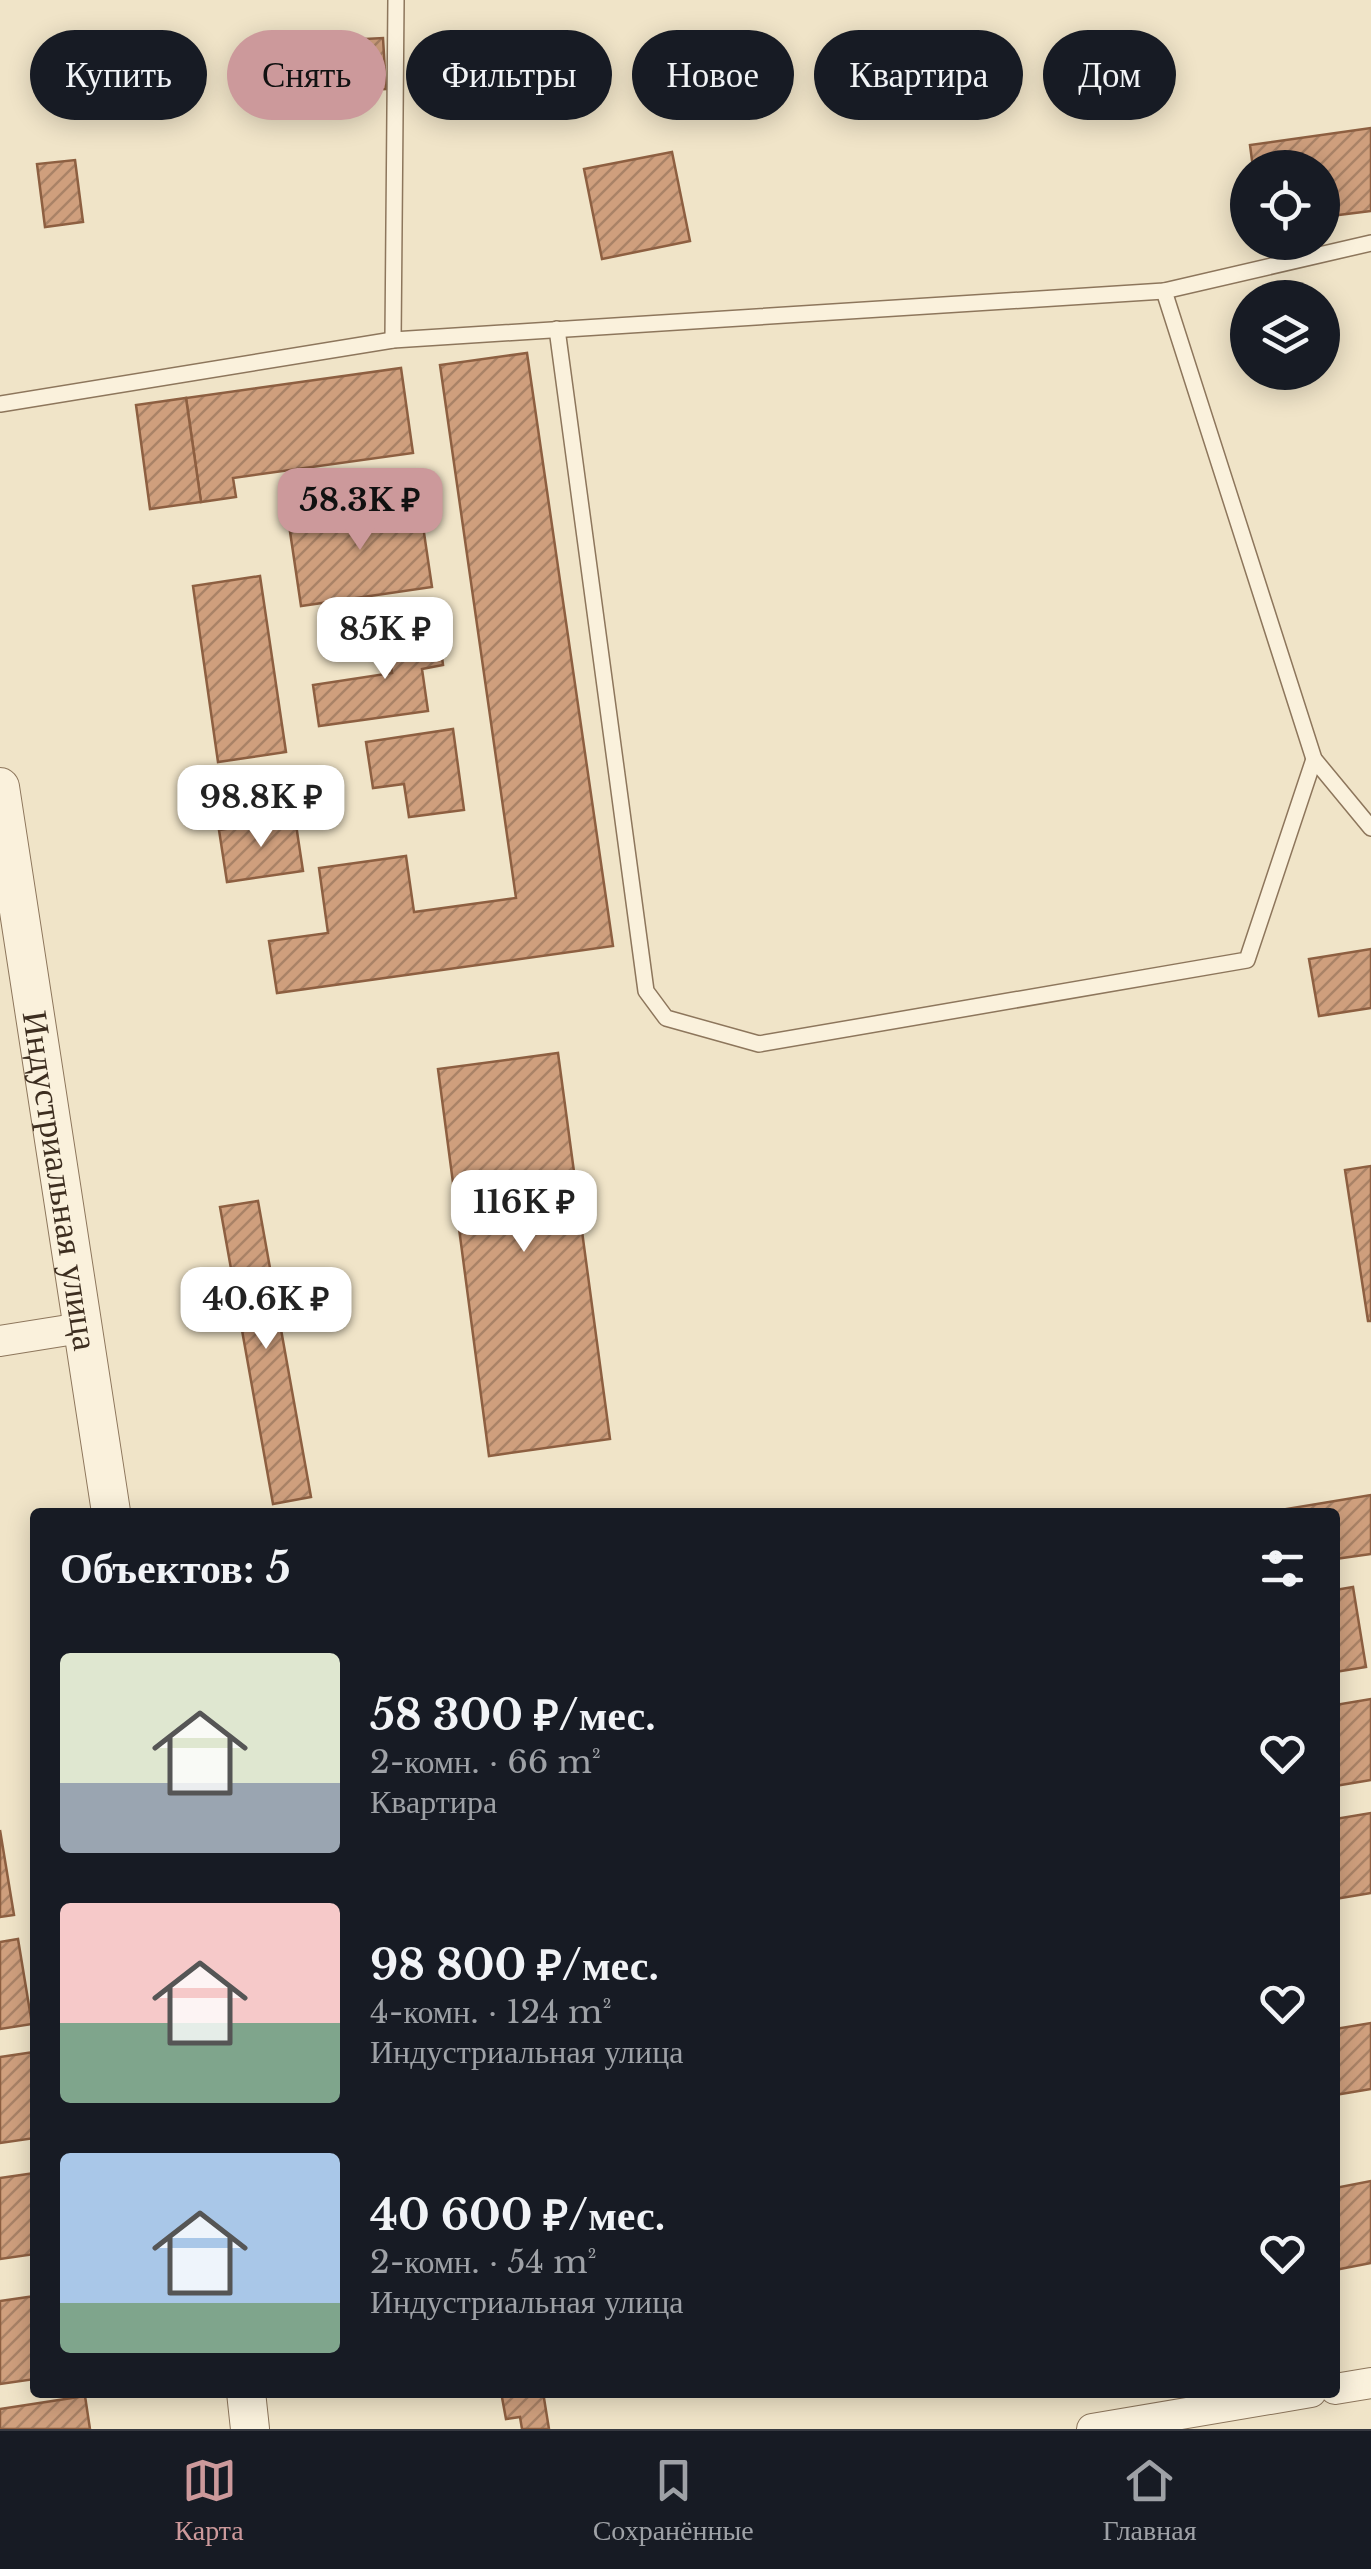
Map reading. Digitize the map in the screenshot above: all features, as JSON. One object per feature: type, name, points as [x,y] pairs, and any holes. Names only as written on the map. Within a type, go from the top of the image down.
[{"type":"street","name":"Индустриальная улица","points":[[0,787],[109,1508]]},
{"type":"street","points":[[0,1341],[81,1328]]},
{"type":"street","points":[[1340,2387],[1371,2382]]},
{"type":"street","points":[[247,2398],[250,2429]]},
{"type":"street","points":[[1092,2429],[1275,2398]]},
{"type":"lane","points":[[392,340],[396,0]]},
{"type":"lane","points":[[0,404],[392,340],[1164,291],[1371,242]]},
{"type":"lane","points":[[1164,291],[1314,758],[1371,828]]},
{"type":"lane","points":[[557,329],[646,991],[666,1018],[759,1044],[1247,960],[1314,758]]},
{"type":"building","points":[[1371,128],[1371,211],[1340,215],[1340,150],[1251,150],[1250,145]]},
{"type":"building","points":[[672,152],[690,241],[602,259],[584,169]]},
{"type":"building","points":[[75,160],[83,222],[45,227],[37,164]]},
{"type":"building","points":[[527,353],[613,946],[277,993],[269,941],[328,933],[319,868],[406,856],[414,912],[516,898],[440,365]]},
{"type":"building","points":[[401,368],[413,453],[233,478],[236,497],[201,502],[186,398]]},
{"type":"building","points":[[186,398],[201,502],[150,509],[136,405]]},
{"type":"building","points":[[419,499],[432,587],[301,606],[288,518]]},
{"type":"building","points":[[260,576],[286,752],[218,762],[193,586]]},
{"type":"building","points":[[438,623],[443,665],[422,669],[428,711],[319,726],[313,685],[392,673],[386,631]]},
{"type":"building","points":[[453,729],[464,810],[409,817],[404,784],[373,788],[366,742]]},
{"type":"building","points":[[295,818],[303,871],[227,882],[219,830]]},
{"type":"building","points":[[1371,949],[1371,1008],[1319,1016],[1309,959]]},
{"type":"building","points":[[558,1053],[610,1439],[489,1456],[438,1069]]},
{"type":"building","points":[[1371,1166],[1371,1321],[1368,1321],[1345,1170]]},
{"type":"building","points":[[258,1201],[311,1497],[273,1504],[220,1207]]},
{"type":"building","points":[[1371,1495],[1371,1554],[1340,1558],[1340,1508],[1293,1508]]},
{"type":"building","points":[[1353,1587],[1366,1667],[1340,1671],[1340,1589]]},
{"type":"building","points":[[1371,1699],[1371,1780],[1340,1785],[1340,1704]]},
{"type":"building","points":[[1371,1813],[1371,1893],[1340,1898],[1340,1818]]},
{"type":"building","points":[[0,1830],[14,1915],[0,1917]]},
{"type":"building","points":[[18,1939],[30,2024],[0,2029],[0,1942]]},
{"type":"building","points":[[1371,2023],[1371,2089],[1340,2094],[1340,2028]]},
{"type":"building","points":[[30,2053],[30,2139],[0,2143],[0,2057]]},
{"type":"building","points":[[30,2174],[30,2255],[0,2259],[0,2178]]},
{"type":"building","points":[[1371,2181],[1371,2263],[1340,2269],[1340,2187]]},
{"type":"building","points":[[30,2297],[30,2380],[0,2384],[0,2301]]},
{"type":"building","points":[[85,2398],[90,2429],[0,2429],[0,2409]]},
{"type":"building","points":[[502,2398],[544,2398],[549,2429],[522,2429],[520,2417],[506,2419]]}]
